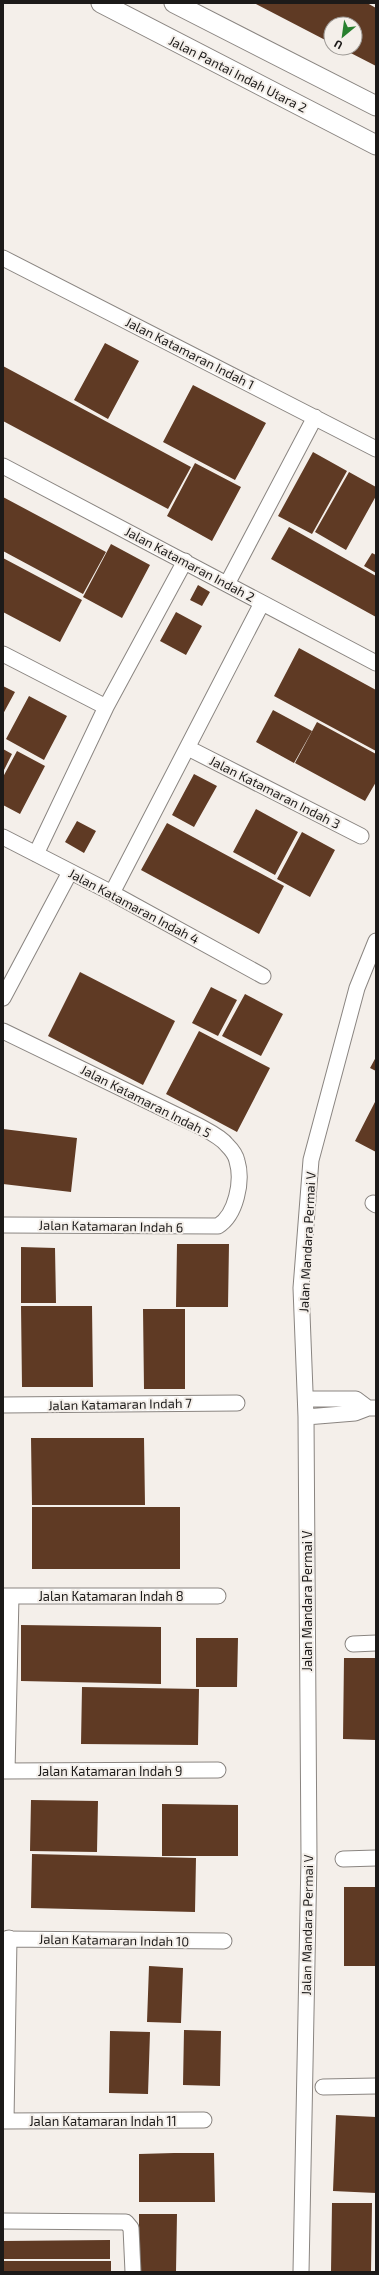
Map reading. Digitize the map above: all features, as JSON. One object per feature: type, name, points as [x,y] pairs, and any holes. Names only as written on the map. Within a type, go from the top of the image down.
[{"type":"street","name":"Jalan Pantai Indah Utara 2","points":[[101,3],[376,145]]},
{"type":"street","points":[[174,3],[376,106]]},
{"type":"street","name":"Jalan Katamaran Indah 1","points":[[3,258],[376,449]]},
{"type":"street","points":[[228,584],[315,417]]},
{"type":"street","name":"Jalan Katamaran Indah 2","points":[[3,466],[376,663]]},
{"type":"street","points":[[36,854],[106,707],[185,561]]},
{"type":"street","points":[[112,893],[262,602]]},
{"type":"street","points":[[3,654],[106,707]]},
{"type":"street","name":"Jalan Katamaran Indah 3","points":[[188,748],[361,836]]},
{"type":"street","name":"Jalan Katamaran Indah 4","points":[[3,837],[112,893],[264,976]]},
{"type":"street","points":[[3,998],[70,872]]},
{"type":"street","name":"Jalan Mandara Permai V","points":[[301,2272],[309,1858],[306,1399],[302,1288],[311,1160],[357,988],[376,941]]},
{"type":"street","name":"Jalan Katamaran Indah 5","points":[[3,1030],[199,1126],[226,1144],[237,1160],[239,1179],[230,1213],[226,1221],[218,1226]]},
{"type":"street","name":"Jalan Katamaran Indah 6","points":[[3,1225],[218,1226]]},
{"type":"street","points":[[306,1399],[356,1399],[372,1408]]},
{"type":"street","name":"Jalan Katamaran Indah 7","points":[[3,1405],[237,1403]]},
{"type":"street","points":[[306,1417],[355,1412],[372,1408]]},
{"type":"street","points":[[5,1771],[7,1596]]},
{"type":"street","name":"Jalan Katamaran Indah 8","points":[[7,1596],[218,1596]]},
{"type":"street","points":[[353,1644],[376,1643]]},
{"type":"street","name":"Jalan Katamaran Indah 9","points":[[5,1771],[218,1770]]},
{"type":"street","points":[[343,1859],[376,1858]]},
{"type":"street","points":[[5,2122],[6,1938]]},
{"type":"street","name":"Jalan Katamaran Indah 10","points":[[6,1938],[224,1941]]},
{"type":"street","points":[[323,2087],[376,2086]]},
{"type":"street","name":"Jalan Katamaran Indah 11","points":[[5,2122],[204,2120]]},
{"type":"street","points":[[3,2221],[126,2222],[131,2228],[133,2272]]},
{"type":"building","points":[[254,3],[367,3],[376,8],[376,66],[357,56],[363,56],[363,16],[323,16],[323,39]]},
{"type":"building","points":[[105,343],[139,361],[108,419],[74,400]]},
{"type":"building","points":[[3,366],[191,467],[168,509],[3,421]]},
{"type":"building","points":[[193,385],[266,423],[235,480],[163,442]]},
{"type":"building","points":[[313,452],[347,471],[312,534],[278,516]]},
{"type":"building","points":[[195,463],[241,487],[212,541],[167,516]]},
{"type":"building","points":[[349,472],[376,487],[376,496],[346,550],[315,532]]},
{"type":"building","points":[[3,497],[106,552],[83,594],[3,551]]},
{"type":"building","points":[[289,527],[376,576],[376,617],[271,559]]},
{"type":"building","points":[[111,544],[150,565],[122,618],[83,597]]},
{"type":"building","points":[[372,553],[376,555],[376,573],[364,566]]},
{"type":"building","points":[[3,558],[82,600],[60,642],[3,612]]},
{"type":"building","points":[[198,585],[210,592],[202,606],[190,600]]},
{"type":"building","points":[[176,612],[202,626],[186,655],[160,641]]},
{"type":"building","points":[[299,648],[376,690],[376,751],[274,696]]},
{"type":"building","points":[[3,686],[15,692],[3,714]]},
{"type":"building","points":[[29,696],[67,716],[44,760],[6,739]]},
{"type":"building","points":[[273,710],[312,731],[294,763],[256,742]]},
{"type":"building","points":[[317,722],[376,754],[376,782],[365,801],[295,763]]},
{"type":"building","points":[[3,749],[12,754],[3,772]]},
{"type":"building","points":[[17,751],[45,766],[20,814],[3,805],[3,777]]},
{"type":"building","points":[[194,774],[217,786],[194,827],[172,815]]},
{"type":"building","points":[[256,809],[298,832],[275,875],[233,852]]},
{"type":"building","points":[[77,821],[96,831],[84,853],[65,842]]},
{"type":"building","points":[[167,823],[284,886],[259,934],[141,870]]},
{"type":"building","points":[[302,832],[335,850],[310,897],[277,879]]},
{"type":"building","points":[[80,972],[175,1021],[143,1085],[48,1036]]},
{"type":"building","points":[[211,987],[237,1000],[218,1036],[192,1023]]},
{"type":"building","points":[[245,994],[283,1014],[261,1056],[222,1036]]},
{"type":"building","points":[[199,1031],[270,1068],[237,1132],[166,1094]]},
{"type":"building","points":[[376,1057],[376,1071],[370,1068]]},
{"type":"building","points":[[376,1100],[376,1152],[355,1141]]},
{"type":"building","points":[[3,1129],[77,1138],[71,1192],[3,1184]]},
{"type":"building","points":[[177,1244],[229,1244],[228,1307],[176,1307]]},
{"type":"building","points":[[21,1247],[55,1248],[56,1303],[21,1303]]},
{"type":"building","points":[[21,1306],[92,1306],[93,1387],[22,1387]]},
{"type":"building","points":[[143,1309],[185,1309],[185,1389],[144,1389]]},
{"type":"building","points":[[31,1438],[144,1438],[145,1505],[32,1505]]},
{"type":"building","points":[[32,1507],[180,1507],[180,1569],[32,1569]]},
{"type":"building","points":[[21,1625],[161,1627],[161,1684],[21,1681]]},
{"type":"building","points":[[196,1638],[238,1638],[237,1687],[196,1687]]},
{"type":"building","points":[[344,1658],[376,1658],[376,1740],[343,1739]]},
{"type":"building","points":[[82,1687],[199,1689],[198,1745],[81,1744]]},
{"type":"building","points":[[31,1800],[98,1801],[97,1852],[30,1851]]},
{"type":"building","points":[[162,1804],[238,1805],[238,1856],[162,1856]]},
{"type":"building","points":[[32,1854],[196,1858],[195,1912],[31,1908]]},
{"type":"building","points":[[344,1887],[376,1887],[376,1966],[344,1966]]},
{"type":"building","points":[[149,1966],[183,1968],[181,2023],[147,2022]]},
{"type":"building","points":[[184,2030],[221,2031],[220,2086],[183,2085]]},
{"type":"building","points":[[110,2031],[150,2032],[148,2094],[109,2093]]},
{"type":"building","points":[[336,2115],[376,2117],[376,2193],[333,2191]]},
{"type":"building","points":[[214,2153],[215,2202],[139,2202],[139,2154]]},
{"type":"building","points":[[332,2203],[372,2203],[371,2272],[331,2272]]},
{"type":"building","points":[[139,2214],[177,2214],[176,2272],[139,2272]]},
{"type":"building","points":[[110,2240],[110,2259],[3,2259],[3,2241]]},
{"type":"building","points":[[3,2261],[111,2261],[111,2272],[3,2272]]}]
